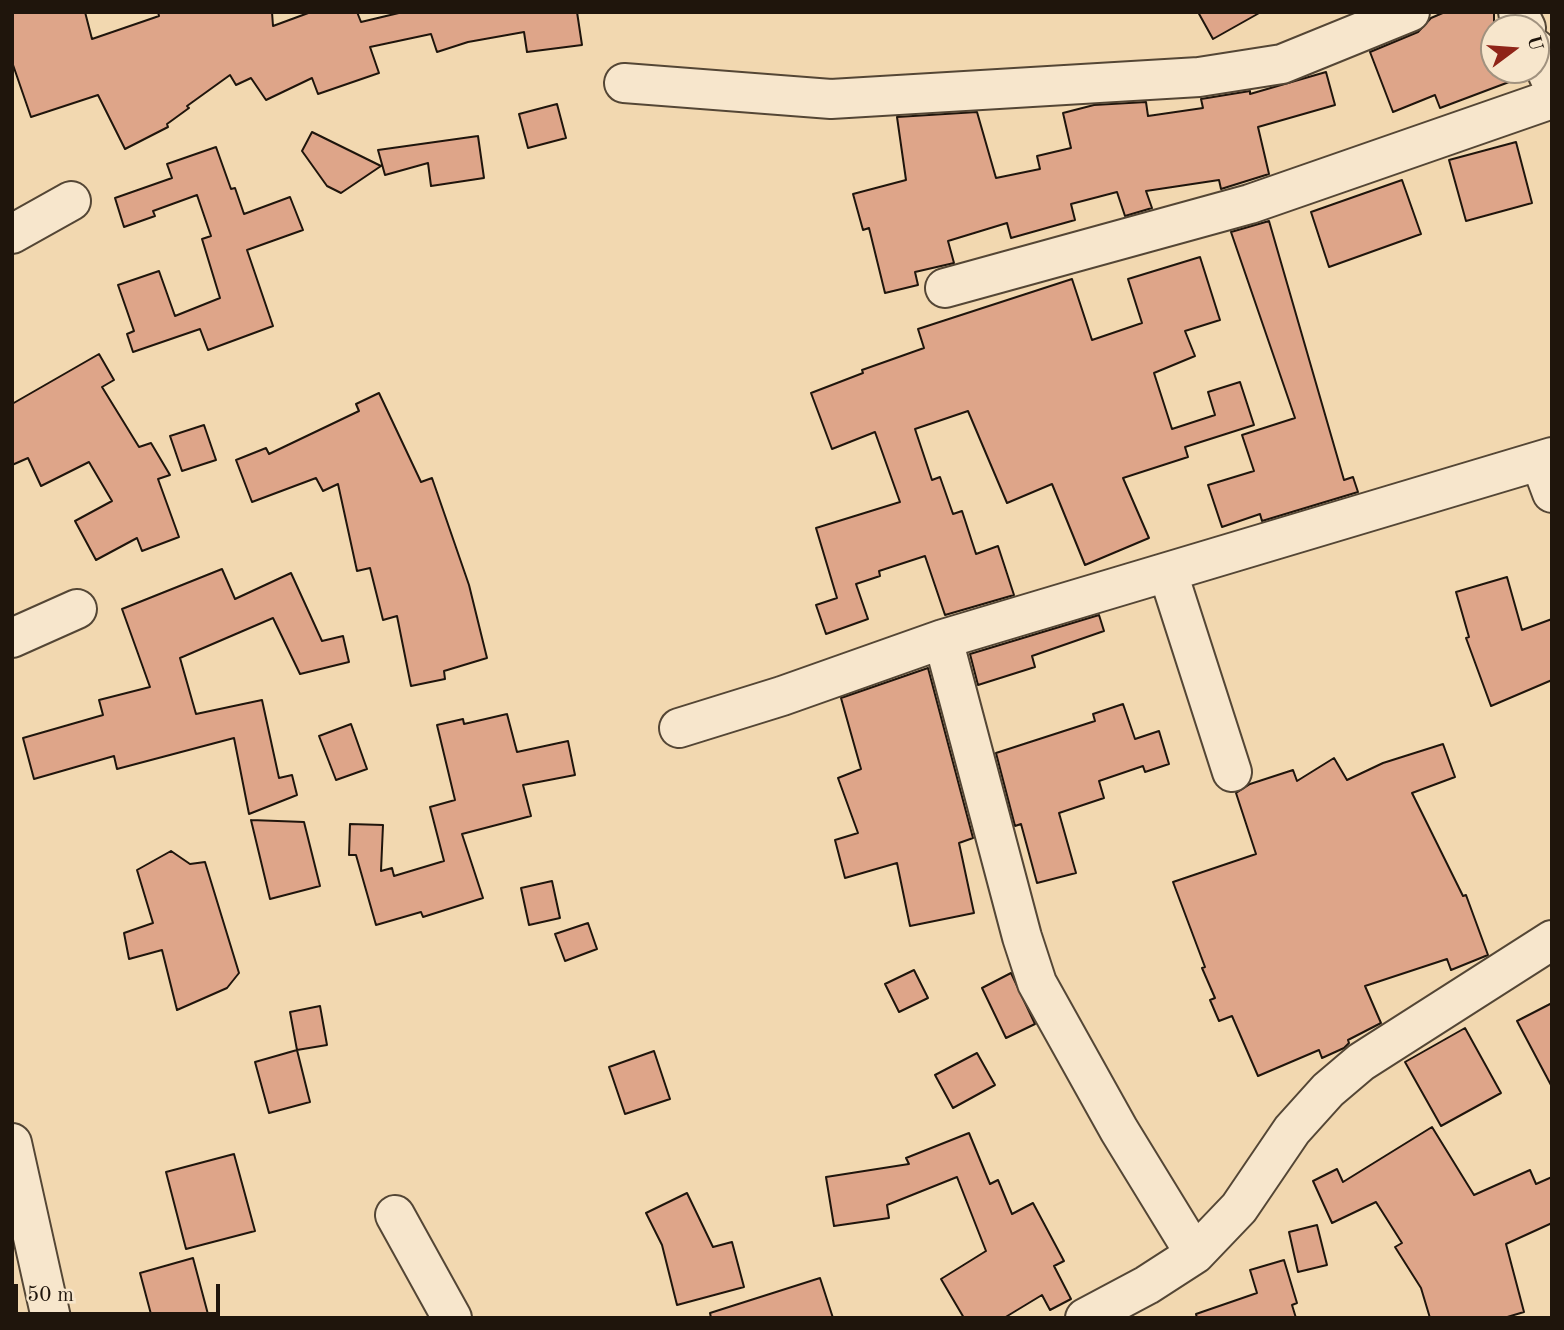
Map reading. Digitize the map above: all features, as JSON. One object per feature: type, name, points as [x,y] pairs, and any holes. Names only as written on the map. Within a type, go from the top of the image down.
[{"type":"street","points":[[624,83],[831,99],[1199,77],[1282,64],[1410,12]]},
{"type":"street","points":[[945,288],[1250,204],[1552,99]]},
{"type":"street","points":[[12,234],[71,201]]},
{"type":"street","points":[[679,728],[782,696],[943,639],[1168,573],[1548,470]]},
{"type":"street","points":[[1168,573],[1232,772]]},
{"type":"street","points":[[12,638],[77,609]]},
{"type":"street","points":[[943,639],[970,732],[1010,894],[1037,983],[1119,1130],[1195,1254]]},
{"type":"street","points":[[1085,1318],[1147,1285],[1195,1254],[1239,1208],[1292,1130],[1328,1090],[1361,1062],[1552,940]]},
{"type":"street","points":[[12,1143],[51,1318]]},
{"type":"street","points":[[395,1215],[452,1318]]},
{"type":"building","points":[[12,12],[85,12],[92,39],[159,16],[158,12],[272,12],[273,26],[311,12],[357,12],[361,22],[403,12],[577,12],[582,45],[527,52],[524,32],[468,42],[437,52],[431,34],[370,47],[379,73],[318,94],[312,78],[266,100],[251,78],[236,85],[230,75],[187,106],[189,108],[167,124],[168,127],[125,149],[98,95],[31,117],[12,62]]},
{"type":"building","points":[[1198,12],[1261,12],[1213,39]]},
{"type":"building","points":[[1445,12],[1494,12],[1480,14],[1480,84],[1504,84],[1440,108],[1435,95],[1393,112],[1370,52],[1418,32],[1431,18]]},
{"type":"building","points":[[1326,72],[1335,105],[1258,127],[1269,174],[1221,189],[1219,180],[1146,191],[1152,208],[1125,216],[1117,192],[1071,204],[1075,220],[1011,238],[1007,223],[948,241],[954,263],[915,272],[918,285],[885,293],[869,228],[863,230],[853,194],[906,180],[897,117],[977,112],[996,178],[1040,169],[1037,156],[1071,148],[1063,113],[1094,105],[1146,102],[1148,116],[1203,108],[1201,99],[1250,91],[1250,94]]},
{"type":"building","points":[[557,104],[566,138],[528,148],[519,114]]},
{"type":"building","points":[[312,132],[381,166],[341,193],[327,186],[302,151]]},
{"type":"building","points":[[478,136],[484,178],[431,186],[428,163],[385,175],[378,150]]},
{"type":"building","points":[[1516,142],[1532,203],[1466,221],[1449,160]]},
{"type":"building","points":[[216,147],[231,189],[235,188],[244,214],[290,197],[303,230],[247,250],[273,326],[208,350],[200,329],[133,352],[127,334],[134,331],[118,285],[159,271],[175,316],[220,298],[202,239],[211,236],[197,195],[153,211],[155,216],[124,227],[115,198],[172,178],[167,164]]},
{"type":"building","points":[[1402,180],[1421,234],[1329,267],[1311,212]]},
{"type":"building","points":[[1269,221],[1344,480],[1353,477],[1358,492],[1262,521],[1260,514],[1222,527],[1208,485],[1254,471],[1242,435],[1295,418],[1231,232]]},
{"type":"building","points":[[1200,257],[1220,320],[1185,331],[1195,356],[1154,373],[1172,429],[1215,415],[1208,392],[1240,382],[1254,425],[1185,447],[1188,457],[1123,478],[1149,538],[1085,565],[1052,484],[1007,503],[968,411],[915,429],[932,480],[940,477],[953,514],[962,511],[976,554],[998,546],[1014,595],[945,615],[925,556],[879,571],[880,576],[856,584],[868,619],[826,634],[816,605],[837,598],[816,528],[900,502],[875,432],[832,449],[811,393],[863,373],[862,370],[924,348],[918,329],[1072,279],[1092,340],[1142,323],[1128,279]]},
{"type":"building","points":[[99,354],[114,380],[102,387],[139,447],[151,443],[170,475],[158,479],[179,537],[142,551],[137,538],[96,560],[75,521],[112,501],[89,462],[41,486],[28,458],[12,465],[12,404]]},
{"type":"building","points":[[379,393],[421,482],[432,478],[469,585],[487,658],[444,671],[445,679],[411,686],[397,616],[383,620],[370,568],[357,571],[338,484],[323,491],[316,478],[252,502],[236,460],[266,448],[269,454],[359,411],[356,404]]},
{"type":"building","points":[[204,425],[216,460],[182,471],[170,436]]},
{"type":"building","points":[[222,569],[235,599],[291,573],[322,641],[343,636],[349,662],[300,674],[273,618],[180,658],[196,714],[262,700],[279,778],[292,775],[297,795],[249,814],[234,738],[117,769],[114,756],[34,779],[23,738],[103,715],[99,700],[150,687],[122,609]]},
{"type":"building","points":[[1507,577],[1522,630],[1552,619],[1552,680],[1491,706],[1466,638],[1469,637],[1456,592]]},
{"type":"building","points":[[1099,615],[1104,631],[1032,656],[1035,667],[978,685],[970,654]]},
{"type":"building","points":[[928,668],[973,838],[959,843],[974,913],[910,926],[897,863],[845,878],[835,840],[858,833],[838,778],[861,769],[841,698]]},
{"type":"building","points":[[1123,704],[1135,739],[1159,731],[1169,764],[1145,772],[1143,766],[1099,781],[1104,798],[1059,813],[1076,873],[1037,883],[1021,824],[1015,826],[996,753],[1095,721],[1093,714]]},
{"type":"building","points":[[507,714],[517,752],[568,741],[575,775],[523,785],[531,816],[462,834],[483,898],[423,917],[421,912],[376,925],[356,855],[349,855],[350,824],[383,825],[381,871],[392,868],[394,876],[444,861],[430,807],[455,800],[437,725],[463,719],[464,724]]},
{"type":"building","points":[[351,724],[367,769],[336,780],[319,736]]},
{"type":"building","points":[[1443,744],[1455,777],[1412,793],[1463,896],[1466,895],[1488,955],[1451,970],[1447,959],[1365,986],[1381,1023],[1348,1040],[1349,1043],[1344,1048],[1322,1058],[1319,1050],[1258,1076],[1232,1016],[1219,1021],[1210,1000],[1215,998],[1202,968],[1205,967],[1173,882],[1256,854],[1236,793],[1250,784],[1293,770],[1297,781],[1334,758],[1347,780],[1383,763]]},
{"type":"building","points":[[251,820],[304,822],[320,886],[270,899]]},
{"type":"building","points":[[171,851],[190,864],[205,862],[239,973],[227,988],[177,1010],[162,950],[129,959],[124,933],[153,923],[137,870]]},
{"type":"building","points":[[552,881],[560,918],[529,925],[521,888]]},
{"type":"building","points":[[588,923],[597,949],[565,961],[555,934]]},
{"type":"building","points":[[914,970],[928,998],[899,1012],[885,984]]},
{"type":"building","points":[[1011,973],[1035,1024],[1006,1038],[982,988]]},
{"type":"building","points":[[1552,1003],[1552,1087],[1517,1021]]},
{"type":"building","points":[[320,1006],[327,1045],[297,1050],[290,1012]]},
{"type":"building","points":[[1465,1028],[1501,1093],[1441,1126],[1405,1062]]},
{"type":"building","points":[[297,1050],[310,1102],[269,1113],[255,1062]]},
{"type":"building","points":[[654,1051],[670,1099],[625,1114],[609,1067]]},
{"type":"building","points":[[977,1053],[995,1085],[953,1108],[935,1075]]},
{"type":"building","points":[[1432,1127],[1474,1195],[1530,1170],[1536,1184],[1552,1177],[1552,1223],[1506,1244],[1524,1312],[1504,1318],[1430,1318],[1421,1288],[1395,1247],[1402,1243],[1376,1202],[1332,1223],[1313,1181],[1337,1169],[1343,1182]]},
{"type":"building","points":[[969,1133],[990,1184],[998,1180],[1012,1214],[1033,1203],[1064,1261],[1054,1266],[1071,1299],[1050,1310],[1042,1295],[1004,1318],[964,1318],[941,1279],[986,1251],[957,1177],[887,1205],[889,1218],[834,1226],[826,1177],[909,1164],[906,1158]]},
{"type":"building","points":[[234,1154],[255,1231],[186,1249],[166,1172]]},
{"type":"building","points":[[687,1193],[713,1247],[732,1242],[744,1287],[677,1305],[662,1245],[646,1213]]},
{"type":"building","points":[[1317,1225],[1327,1265],[1298,1272],[1289,1232]]},
{"type":"building","points":[[193,1258],[209,1318],[152,1318],[140,1273]]},
{"type":"building","points":[[1284,1260],[1297,1303],[1292,1305],[1296,1318],[1197,1318],[1196,1314],[1257,1293],[1250,1270]]},
{"type":"building","points":[[820,1278],[833,1318],[711,1318],[710,1313]]}]
